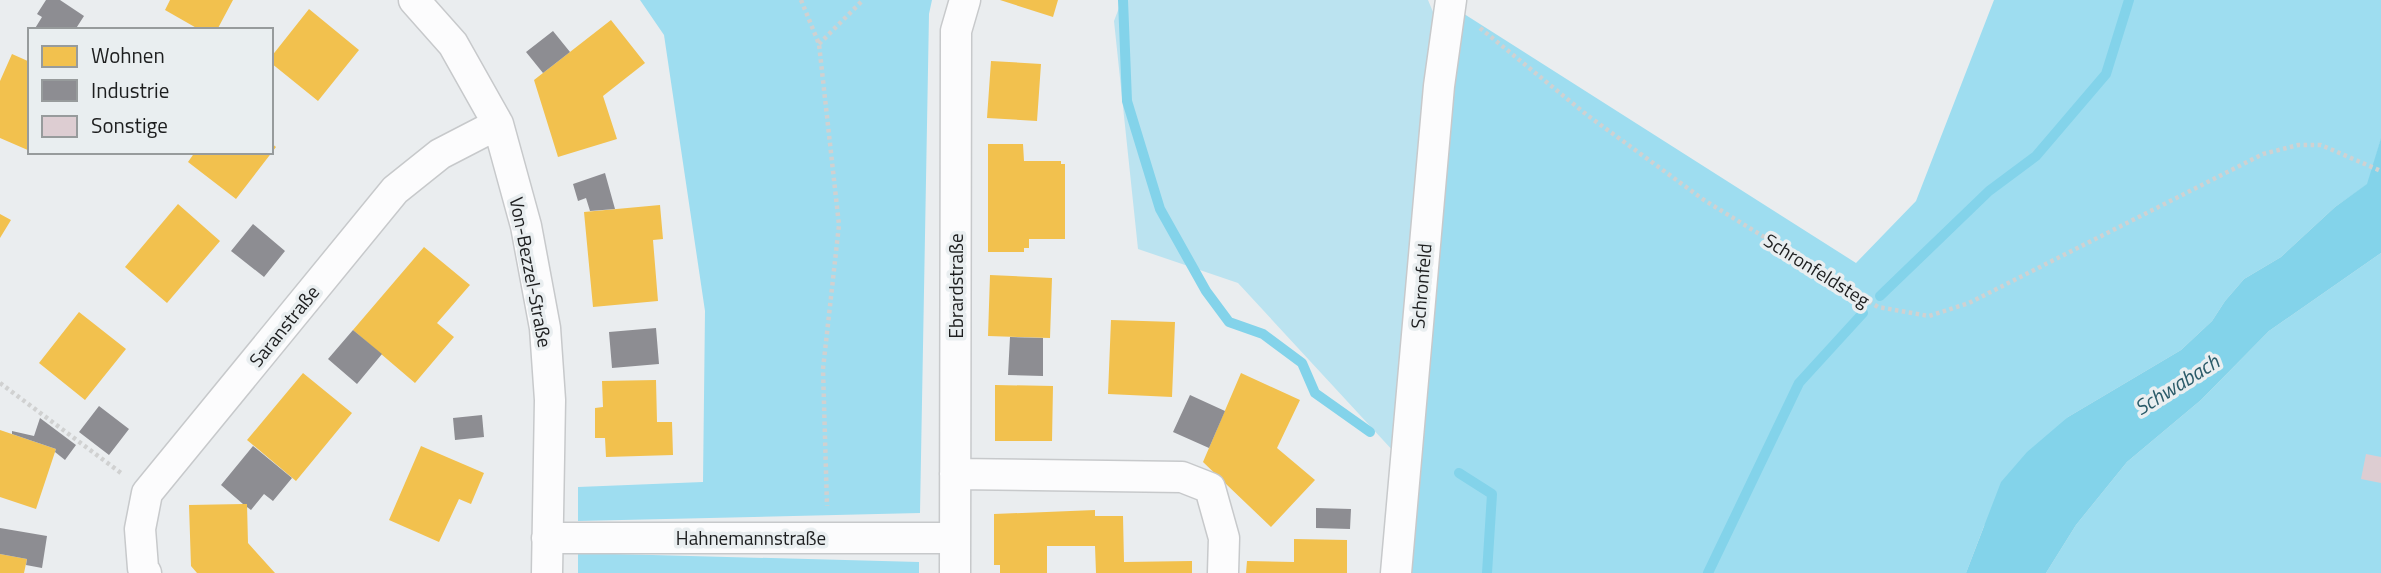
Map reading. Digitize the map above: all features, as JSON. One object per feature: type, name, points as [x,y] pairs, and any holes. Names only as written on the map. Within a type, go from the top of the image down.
[{"type":"street","name":"Von-Bezzel-Straße","points":[[414,0],[453,44],[498,124],[526,226],[545,328],[550,400],[547,573]]},
{"type":"street","name":"Ebrardstraße","points":[[955,573],[956,31],[965,0]]},
{"type":"street","name":"Schronfeld","points":[[1396,573],[1440,86],[1451,3]]},
{"type":"street","name":"Saranstraße","points":[[146,573],[143,568],[140,529],[147,493],[395,190],[440,154],[498,124]]},
{"type":"street","points":[[955,474],[1182,477],[1210,488],[1224,538],[1223,573]]},
{"type":"street","name":"Hahnemannstraße","points":[[547,538],[955,538]]},
{"type":"path","points":[[802,0],[819,44],[839,225],[823,369],[828,539]]},
{"type":"path","points":[[819,44],[863,0]]},
{"type":"path","name":"Schronfeldsteg","points":[[1451,3],[1587,115],[1704,200],[1878,307],[1929,316],[1969,303],[2263,154],[2298,145],[2321,145],[2381,171]]},
{"type":"path","points":[[0,383],[147,493]]},
{"type":"shaded area","points":[[640,0],[932,0],[929,14],[920,513],[578,521],[578,487],[703,482],[705,311],[664,35]]},
{"type":"shaded area","points":[[1122,0],[1428,0],[1433,12],[1395,453],[1238,283],[1138,249],[1114,21]]},
{"type":"shaded area","points":[[1994,0],[2381,0],[2381,139],[2368,184],[2335,207],[2281,257],[2244,279],[2212,321],[2181,350],[2068,417],[1984,526],[1966,573],[1396,573],[1450,5],[1856,263],[1916,201]]},
{"type":"shaded area","points":[[2381,253],[2381,573],[2046,573],[2076,525],[2127,462],[2201,400],[2269,331]]},
{"type":"shaded area","points":[[578,553],[919,562],[919,573],[578,573]]},
{"type":"water","name":"Schwabach","points":[[2381,138],[2381,253],[2269,331],[2201,400],[2127,462],[2076,525],[2046,573],[1966,573],[2001,482],[2027,452],[2068,417],[2181,350],[2212,321],[2244,279],[2281,257],[2335,207],[2367,184]]},
{"type":"building: Wohnen","points":[[170,0],[233,0],[218,28],[196,28],[165,10]]},
{"type":"building: Wohnen","points":[[1000,0],[1058,0],[1053,17]]},
{"type":"building: Wohnen","points":[[309,9],[359,50],[318,101],[273,65],[273,54]]},
{"type":"building: Wohnen","points":[[611,20],[645,63],[603,96],[617,139],[558,157],[534,80]]},
{"type":"building: Wohnen","points":[[12,54],[28,61],[28,150],[0,138],[0,81]]},
{"type":"building: Wohnen","points":[[991,61],[1041,64],[1037,121],[987,118]]},
{"type":"building: Wohnen","points":[[988,144],[1023,144],[1024,161],[1061,161],[1061,164],[1065,164],[1065,239],[1029,239],[1029,248],[1024,248],[1024,252],[988,252]]},
{"type":"building: Wohnen","points":[[194,154],[271,154],[236,199],[188,162]]},
{"type":"building: Wohnen","points":[[178,204],[220,241],[167,303],[125,267]]},
{"type":"building: Wohnen","points":[[660,205],[663,239],[653,240],[658,301],[593,307],[584,212]]},
{"type":"building: Wohnen","points":[[0,214],[11,220],[0,238]]},
{"type":"building: Wohnen","points":[[424,247],[470,285],[437,323],[454,337],[415,383],[353,330]]},
{"type":"building: Wohnen","points":[[990,275],[1052,278],[1050,338],[988,336]]},
{"type":"building: Wohnen","points":[[79,312],[126,349],[85,400],[39,363]]},
{"type":"building: Wohnen","points":[[1111,320],[1175,322],[1172,397],[1108,394]]},
{"type":"building: Wohnen","points":[[303,373],[352,413],[296,481],[247,440]]},
{"type":"building: Wohnen","points":[[1241,373],[1300,400],[1277,448],[1315,480],[1271,527],[1203,462]]},
{"type":"building: Wohnen","points":[[656,380],[657,422],[672,422],[673,455],[606,457],[605,438],[595,438],[595,408],[603,407],[602,381]]},
{"type":"building: Wohnen","points":[[995,385],[1053,386],[1052,441],[995,441]]},
{"type":"building: Wohnen","points":[[0,430],[56,449],[36,509],[0,497]]},
{"type":"building: Wohnen","points":[[421,446],[484,473],[471,504],[459,499],[439,542],[389,520]]},
{"type":"building: Wohnen","points":[[247,504],[248,543],[275,573],[197,573],[191,566],[189,505]]},
{"type":"building: Wohnen","points":[[1095,510],[1095,516],[1123,516],[1124,562],[1192,561],[1192,573],[1096,573],[1095,546],[1047,546],[1047,573],[1000,573],[1000,565],[994,565],[994,514]]},
{"type":"building: Wohnen","points":[[1294,539],[1347,540],[1347,573],[1246,573],[1247,561],[1294,562]]},
{"type":"building: Wohnen","points":[[0,554],[27,559],[24,573],[0,573]]},
{"type":"building: Industrie","points":[[46,0],[60,0],[84,16],[76,28],[35,28],[42,17],[37,14]]},
{"type":"building: Industrie","points":[[553,31],[570,52],[543,73],[526,52]]},
{"type":"building: Industrie","points":[[605,173],[615,209],[590,211],[586,198],[578,201],[573,184]]},
{"type":"building: Industrie","points":[[253,224],[285,251],[264,277],[231,251]]},
{"type":"building: Industrie","points":[[656,328],[659,364],[612,368],[609,332]]},
{"type":"building: Industrie","points":[[353,330],[382,354],[357,384],[328,359]]},
{"type":"building: Industrie","points":[[1010,337],[1043,338],[1043,376],[1008,375]]},
{"type":"building: Industrie","points":[[1190,395],[1225,411],[1209,448],[1173,432]]},
{"type":"building: Industrie","points":[[99,406],[129,429],[109,455],[79,432]]},
{"type":"building: Industrie","points":[[482,415],[484,437],[455,440],[453,418]]},
{"type":"building: Industrie","points":[[40,418],[76,445],[65,460],[55,452],[56,449],[12,434],[12,431],[34,436]]},
{"type":"building: Industrie","points":[[253,446],[292,478],[273,501],[264,494],[251,510],[221,485]]},
{"type":"building: Industrie","points":[[1316,508],[1351,509],[1350,529],[1316,528]]},
{"type":"building: Industrie","points":[[0,528],[47,536],[42,568],[26,565],[27,559],[0,554]]},
{"type":"building: Sonstige","points":[[2366,454],[2381,457],[2381,483],[2361,479]]},
{"type":"waterway","points":[[1123,0],[1127,101],[1160,209],[1206,291],[1229,322],[1263,334],[1302,363],[1315,393],[1370,432]]},
{"type":"waterway","points":[[1880,296],[1989,191],[2036,156],[2106,74],[2129,0]]},
{"type":"waterway","points":[[1708,573],[1799,383],[1863,313]]},
{"type":"waterway","points":[[1459,473],[1492,494],[1487,573]]}]
